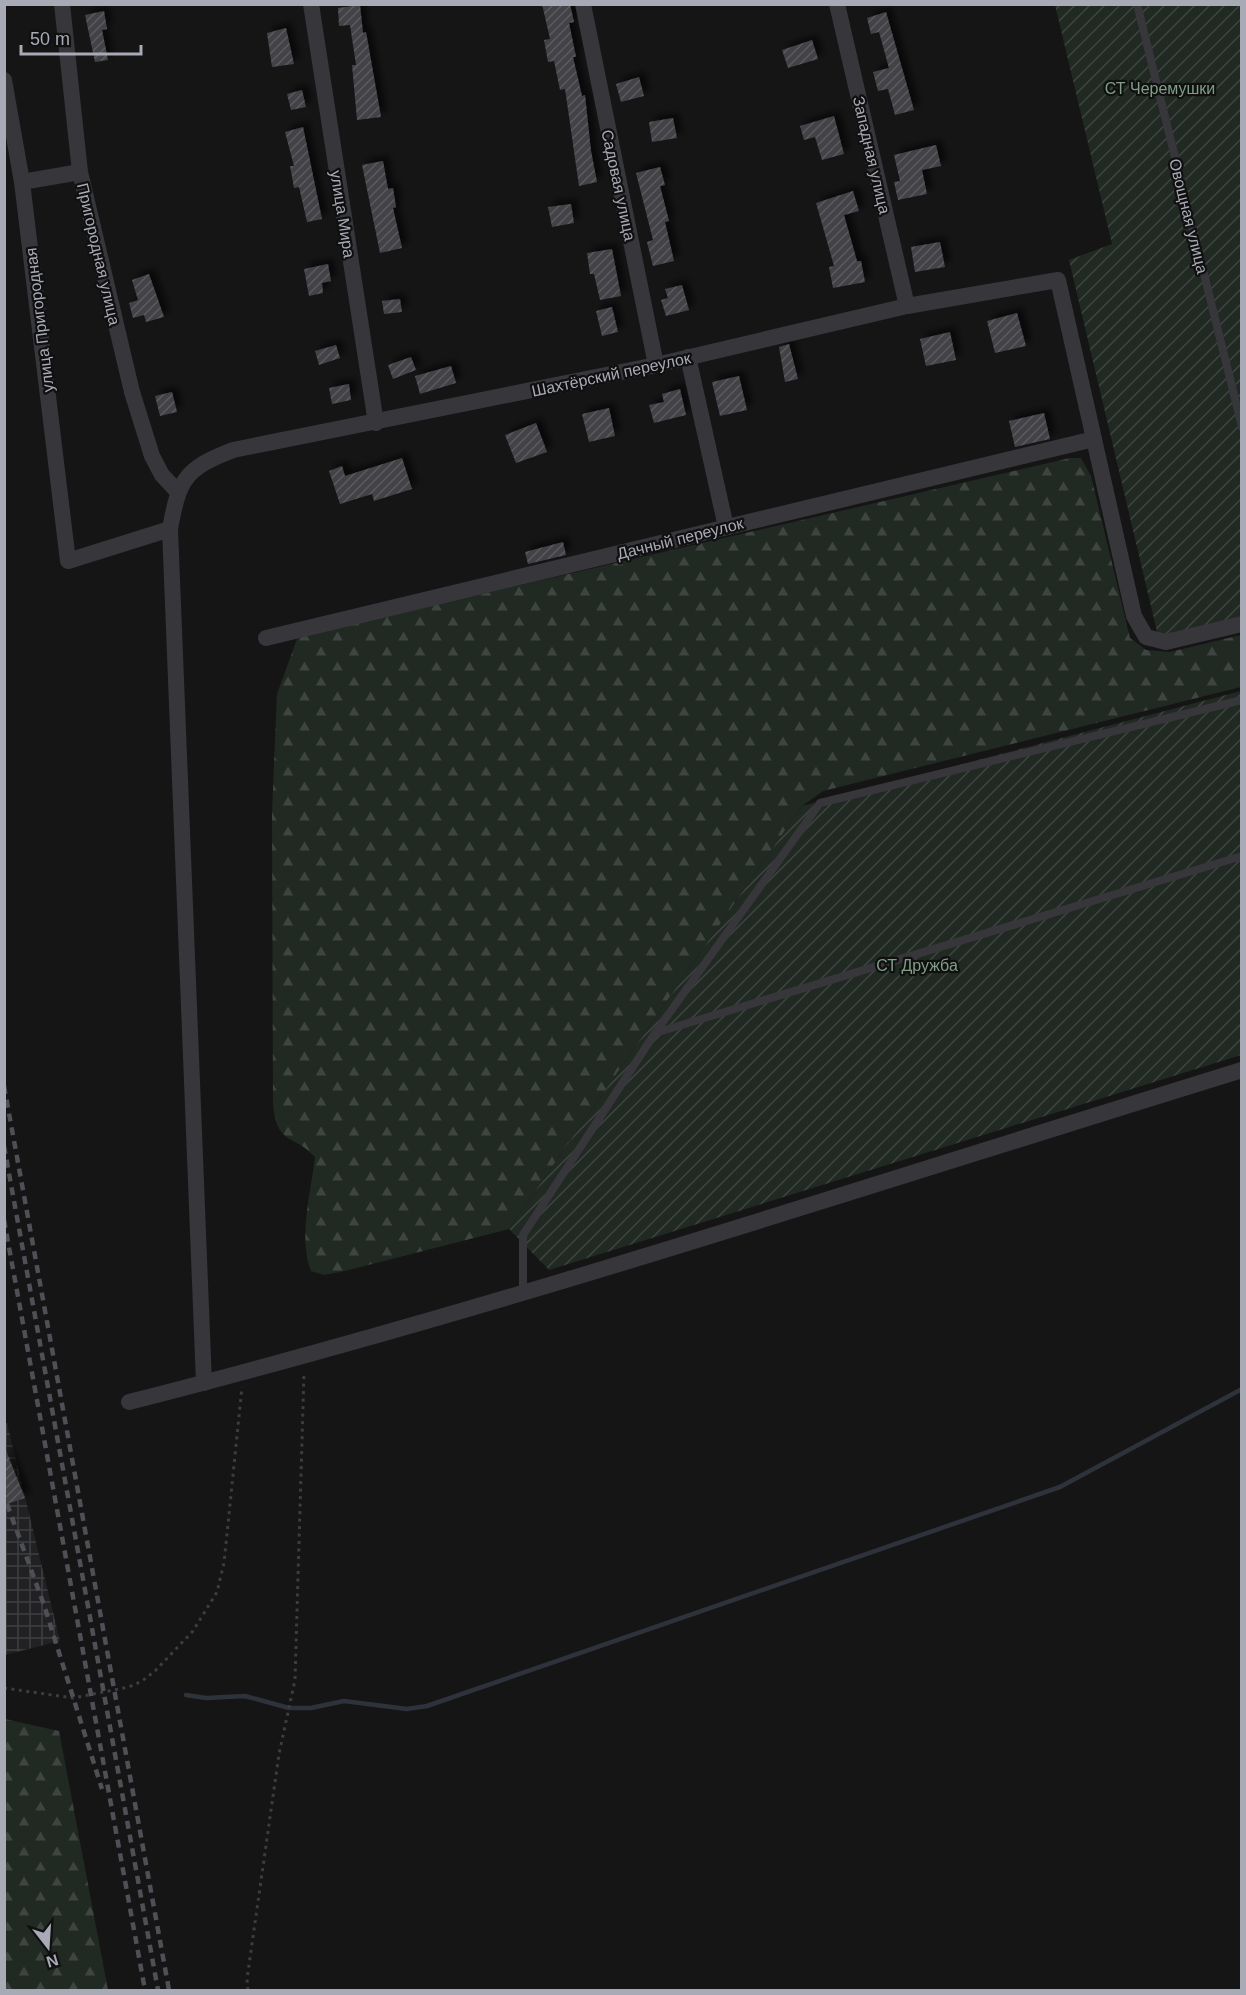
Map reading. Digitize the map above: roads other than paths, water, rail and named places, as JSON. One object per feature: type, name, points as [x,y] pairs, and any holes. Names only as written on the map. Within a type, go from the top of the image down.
[{"type":"street","name":"Пригородная улица","points":[[62,4],[80,172],[135,403],[152,456],[162,474],[177,491]]},
{"type":"street","name":"улица Мира","points":[[311,4],[376,423]]},
{"type":"street","name":"Садовая улица","points":[[583,4],[656,365]]},
{"type":"street","name":"Западная улица","points":[[837,4],[907,306]]},
{"type":"street","name":"улица Пригородная","points":[[4,80],[22,182],[68,561],[170,529]]},
{"type":"street","points":[[22,182],[80,172]]},
{"type":"street","name":"Шахтёрский переулок","points":[[177,491],[196,468],[232,450],[376,423],[656,365],[907,306],[1058,280],[1094,439]]},
{"type":"street","points":[[688,357],[726,527]]},
{"type":"street","points":[[1094,439],[1134,616],[1146,638],[1166,642],[1242,624]]},
{"type":"street","name":"Дачный переулок","points":[[266,638],[1094,439]]},
{"type":"street","points":[[177,491],[170,529],[204,1383]]},
{"type":"street","points":[[129,1402],[243,1374],[523,1291],[1242,1070]]},
{"type":"lane","name":"Овощная улица","points":[[1137,4],[1242,427]]},
{"type":"lane","points":[[523,1291],[523,1235],[655,1033],[820,803],[1242,700]]},
{"type":"lane","points":[[655,1033],[1242,856]]},
{"type":"waterway","points":[[186,1695],[206,1698],[245,1696],[289,1708],[311,1708],[344,1701],[407,1709],[427,1706],[1060,1487],[1242,1389]]},
{"type":"railway","points":[[4,1086],[169,1990]]},
{"type":"railway","points":[[4,1146],[158,1990]]},
{"type":"railway","points":[[4,1220],[145,1990]]},
{"type":"railway","points":[[7,1504],[44,1605],[102,1789]]},
{"type":"park label","name":"СТ Черемушки","points":[[1160,88]]},
{"type":"park label","name":"СТ Дружба","points":[[917,965]]}]
